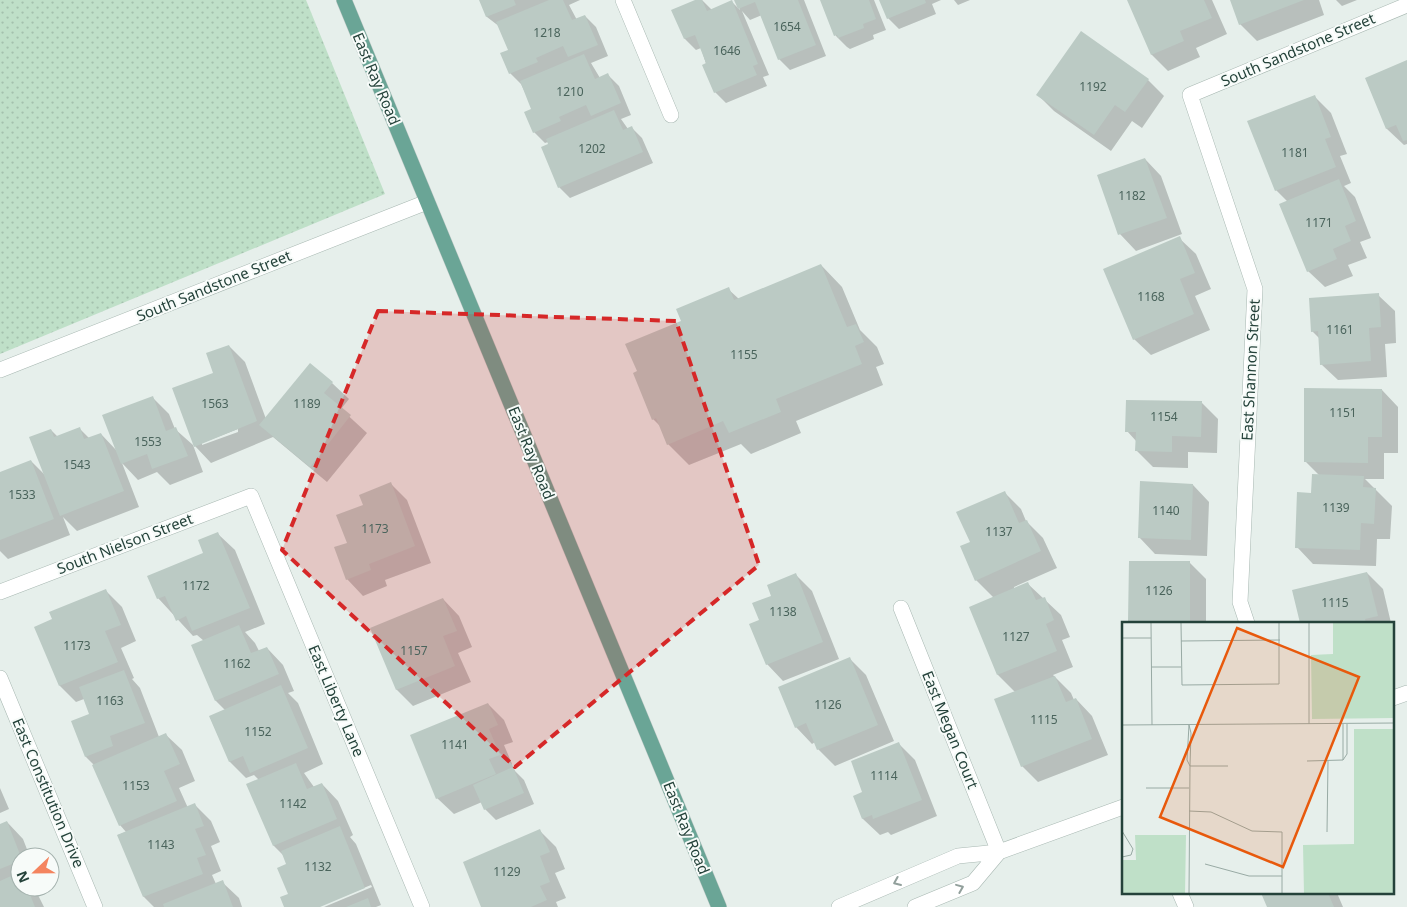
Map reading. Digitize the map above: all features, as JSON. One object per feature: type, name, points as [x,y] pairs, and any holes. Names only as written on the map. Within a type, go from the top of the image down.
[{"type":"main road","name":"East Ray Road","points":[[344,0],[719,907]]},
{"type":"street","points":[[623,0],[671,115]]},
{"type":"street","name":"South Sandstone Street","points":[[1190,95],[1407,5]]},
{"type":"street","name":"East Shannon Street","points":[[1190,95],[1255,289],[1240,602],[1247,622]]},
{"type":"street","name":"South Sandstone Street","points":[[0,370],[427,202]]},
{"type":"street","name":"South Nielson Street","points":[[0,592],[251,496]]},
{"type":"street","name":"East Liberty Lane","points":[[251,496],[422,907]]},
{"type":"street","name":"East Megan Court","points":[[901,608],[999,852]]},
{"type":"street","name":"East Constitution Drive","points":[[0,678],[95,907]]},
{"type":"street","points":[[1394,698],[1407,693]]},
{"type":"street","points":[[839,907],[958,856],[999,852],[1122,807]]},
{"type":"street","points":[[915,907],[973,883],[999,852]]},
{"type":"street","points":[[1180,894],[1186,907]]},
{"type":"highlighted area","points":[[378,311],[676,321],[759,565],[515,767],[282,550]]},
{"type":"green space","points":[[0,0],[306,0],[385,194],[0,354]]},
{"type":"building","points":[[479,0],[514,0],[516,5],[486,17]]},
{"type":"building","points":[[549,0],[563,0],[572,20],[585,15],[598,45],[568,57],[563,46],[536,58],[538,62],[509,74],[500,53],[508,50],[496,22]]},
{"type":"building","points":[[695,0],[702,0],[707,11],[732,0],[758,64],[753,66],[757,75],[714,93],[702,65],[706,63],[695,35],[684,39],[671,10]]},
{"type":"building","points":[[734,0],[798,0],[816,45],[778,60],[755,2],[738,9]]},
{"type":"building","points":[[820,0],[869,0],[876,19],[863,24],[864,28],[838,38],[837,35],[834,36]]},
{"type":"building","points":[[879,0],[925,0],[926,3],[887,19]]},
{"type":"building","points":[[1127,0],[1204,0],[1212,18],[1180,31],[1184,41],[1151,55]]},
{"type":"building","points":[[1230,0],[1304,0],[1239,25]]},
{"type":"building","points":[[1081,31],[1149,79],[1125,112],[1115,105],[1094,135],[1036,95]]},
{"type":"building","points":[[584,54],[595,79],[608,73],[621,103],[591,116],[586,105],[559,117],[561,121],[533,133],[524,112],[531,109],[520,81]]},
{"type":"building","points":[[1407,60],[1407,140],[1403,141],[1396,125],[1386,129],[1365,78]]},
{"type":"building","points":[[1315,95],[1331,137],[1325,139],[1336,167],[1275,191],[1247,121]]},
{"type":"building","points":[[614,110],[623,130],[632,126],[643,152],[558,188],[541,147],[548,144],[546,139]]},
{"type":"building","points":[[1145,158],[1167,218],[1118,235],[1097,175]]},
{"type":"building","points":[[1339,179],[1356,221],[1345,226],[1351,241],[1333,249],[1337,259],[1307,272],[1279,204]]},
{"type":"building","points":[[1180,236],[1195,273],[1180,279],[1194,314],[1133,340],[1103,269]]},
{"type":"building","points":[[821,264],[847,327],[856,324],[864,342],[855,346],[862,364],[776,399],[781,412],[729,433],[723,421],[667,445],[656,418],[652,420],[633,373],[637,371],[625,344],[681,321],[676,309],[729,287],[734,300]]},
{"type":"building","points":[[1379,293],[1381,327],[1369,328],[1371,361],[1320,365],[1318,331],[1311,332],[1309,298]]},
{"type":"building","points":[[229,345],[257,421],[194,447],[172,388],[213,373],[206,353]]},
{"type":"building","points":[[310,363],[333,382],[324,393],[351,415],[310,467],[259,425]]},
{"type":"building","points":[[1304,388],[1382,389],[1382,437],[1368,437],[1368,463],[1304,462]]},
{"type":"building","points":[[153,396],[166,431],[176,427],[188,456],[152,469],[147,454],[121,464],[102,415]]},
{"type":"building","points":[[1126,400],[1202,401],[1201,437],[1172,436],[1172,452],[1135,451],[1136,432],[1125,432]]},
{"type":"building","points":[[80,427],[84,439],[101,433],[124,491],[60,516],[29,437],[51,429],[54,437]]},
{"type":"building","points":[[31,460],[54,519],[0,540],[0,472]]},
{"type":"building","points":[[1312,474],[1364,476],[1363,487],[1376,488],[1374,524],[1361,523],[1360,550],[1295,548],[1297,492],[1311,493]]},
{"type":"building","points":[[1140,481],[1193,484],[1191,540],[1138,538]]},
{"type":"building","points":[[391,482],[415,546],[369,564],[371,570],[346,580],[334,547],[347,543],[336,515],[363,505],[359,495]]},
{"type":"building","points":[[1005,491],[1019,523],[1027,520],[1041,551],[975,581],[960,546],[970,542],[956,512]]},
{"type":"building","points":[[218,532],[250,608],[192,631],[186,616],[176,621],[165,596],[157,599],[147,576],[203,553],[198,540]]},
{"type":"building","points":[[1129,561],[1190,561],[1190,622],[1128,621]]},
{"type":"building","points":[[1367,572],[1378,616],[1365,619],[1366,622],[1300,622],[1292,590]]},
{"type":"building","points":[[796,573],[823,642],[766,665],[749,624],[759,620],[752,603],[771,596],[767,585]]},
{"type":"building","points":[[1028,582],[1036,600],[1045,597],[1054,620],[1046,624],[1057,651],[997,675],[969,607]]},
{"type":"building","points":[[106,589],[121,625],[105,631],[118,662],[59,686],[34,627],[52,619],[49,612]]},
{"type":"building","points":[[443,598],[457,631],[443,636],[455,666],[396,690],[370,628]]},
{"type":"building","points":[[239,625],[251,653],[267,647],[279,674],[215,701],[191,645]]},
{"type":"building","points":[[850,657],[878,725],[817,750],[806,723],[795,728],[778,687]]},
{"type":"building","points":[[124,670],[145,723],[110,736],[113,746],[85,757],[71,721],[89,714],[79,687]]},
{"type":"building","points":[[1055,676],[1066,702],[1076,698],[1092,739],[1021,767],[994,699]]},
{"type":"building","points":[[281,685],[308,748],[250,773],[243,756],[229,762],[209,716]]},
{"type":"building","points":[[488,703],[498,725],[489,729],[500,755],[489,759],[496,774],[436,799],[410,735]]},
{"type":"building","points":[[166,733],[180,764],[164,771],[177,801],[119,826],[92,765]]},
{"type":"building","points":[[899,742],[922,800],[873,819],[872,815],[862,819],[853,796],[862,792],[851,761]]},
{"type":"building","points":[[296,763],[307,789],[322,783],[337,819],[273,846],[246,784]]},
{"type":"building","points":[[513,767],[524,793],[484,810],[473,785]]},
{"type":"building","points":[[195,803],[204,826],[195,829],[206,855],[197,858],[203,874],[143,897],[117,835]]},
{"type":"building","points":[[7,821],[17,847],[10,847],[10,865],[0,869],[0,824]]},
{"type":"building","points":[[340,826],[365,888],[320,907],[284,907],[280,897],[288,894],[277,868],[286,864],[281,851]]},
{"type":"building","points":[[540,829],[550,852],[540,856],[550,882],[540,886],[547,900],[531,907],[481,907],[463,862]]},
{"type":"building","points":[[10,876],[10,897],[31,897],[35,907],[0,907],[0,881]]},
{"type":"building","points":[[223,880],[233,907],[164,907],[163,904]]},
{"type":"building","points":[[1261,894],[1328,894],[1334,907],[1267,907]]},
{"type":"building","points":[[368,898],[371,907],[346,907]]}]
